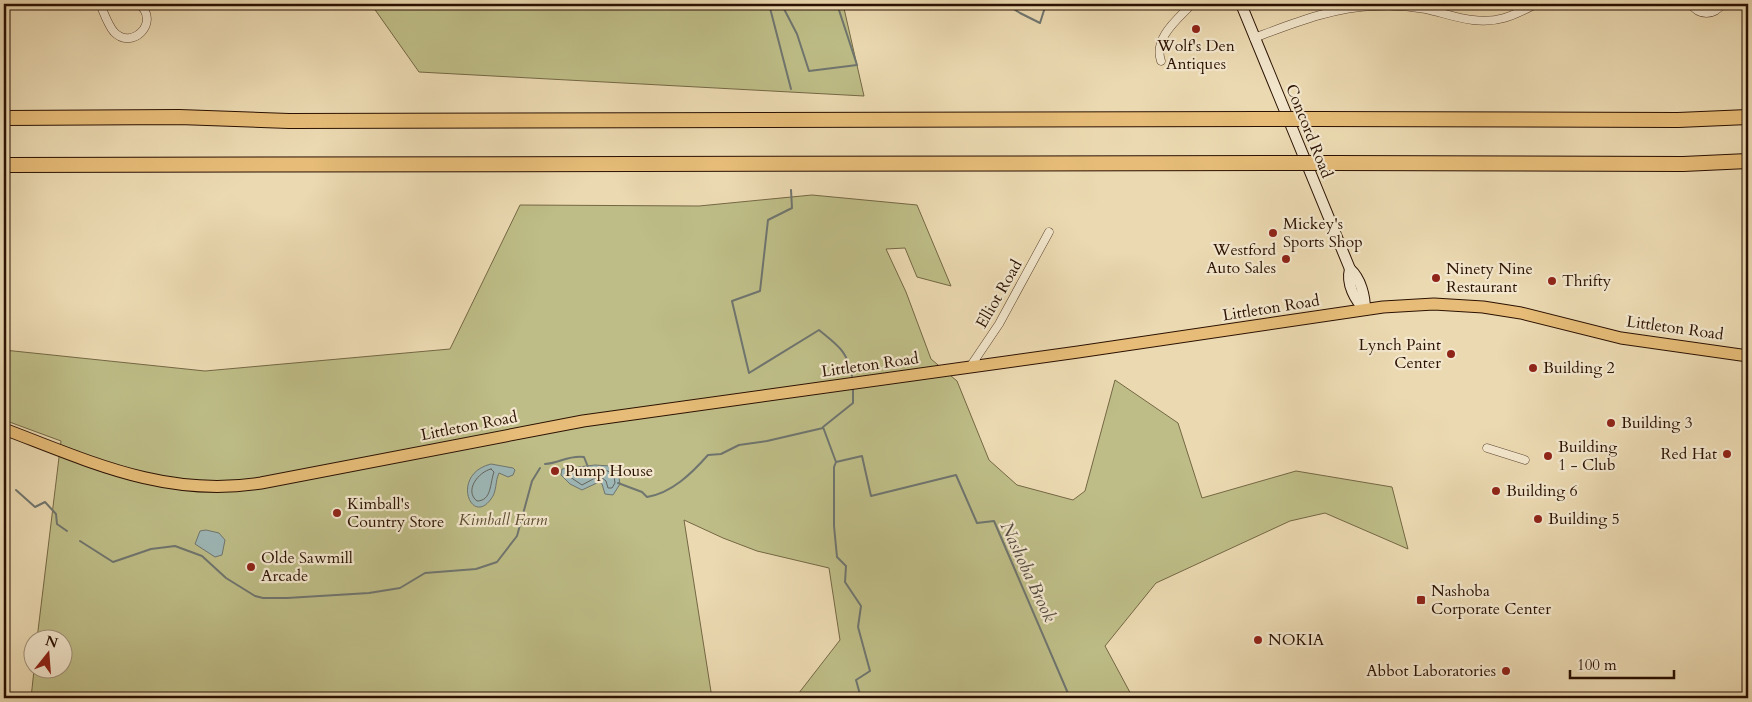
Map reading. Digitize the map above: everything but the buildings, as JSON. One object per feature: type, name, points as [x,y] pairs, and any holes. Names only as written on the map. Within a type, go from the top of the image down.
[{"type":"highway","points":[[4,118],[179,117],[289,120],[1678,120],[1748,117]]},
{"type":"highway","points":[[4,165],[1683,164],[1748,161]]},
{"type":"main road","name":"Concord Road","points":[[1241,4],[1350,269],[1356,275],[1365,299],[1365,310]]},
{"type":"main road","name":"Littleton Road","points":[[4,430],[139,478],[190,486],[248,485],[568,424],[1383,307],[1434,304],[1483,307],[1529,315],[1621,338],[1748,356]]},
{"type":"street","points":[[100,4],[114,32],[120,37],[129,38],[140,34],[146,24],[146,13],[139,4]]},
{"type":"street","points":[[1161,61],[1158,49],[1163,38],[1171,26],[1192,4]]},
{"type":"street","points":[[1254,38],[1340,8],[1417,6],[1467,20],[1484,21],[1504,18],[1536,4]]},
{"type":"street","points":[[1691,4],[1696,10],[1708,14],[1719,8],[1722,4]]},
{"type":"street","name":"Elliot Road","points":[[970,367],[998,324],[1049,232]]},
{"type":"street","points":[[1487,448],[1525,460]]},
{"type":"green space","points":[[371,4],[843,4],[864,96],[419,72]]},
{"type":"green space","name":"Kimball Farm","points":[[812,195],[917,205],[951,286],[917,277],[905,248],[886,249],[906,292],[931,359],[957,381],[989,460],[1017,485],[1073,500],[1085,491],[1115,380],[1178,423],[1202,498],[1296,471],[1392,487],[1408,549],[1325,513],[1290,521],[1156,583],[1105,646],[1133,698],[795,698],[840,640],[829,568],[757,551],[684,520],[712,698],[31,698],[33,680],[72,680],[72,630],[38,630],[61,441],[4,420],[4,350],[205,371],[450,349],[520,205],[699,206]]},
{"type":"water","points":[[491,464],[515,470],[513,475],[508,477],[499,473],[493,496],[484,506],[477,507],[471,503],[468,496],[468,487],[471,478],[478,470]]},
{"type":"water","points":[[595,465],[610,466],[618,472],[620,484],[613,495],[605,494],[602,484],[599,482],[582,490],[570,484],[561,475],[562,469]]},
{"type":"water","points":[[206,530],[219,533],[225,540],[222,555],[215,557],[195,544],[200,531]]},
{"type":"waterway","name":"Nashoba Brook","points":[[771,4],[770,8],[791,89]]},
{"type":"waterway","points":[[770,8],[783,7],[797,34],[809,71],[857,65],[837,4]]},
{"type":"waterway","points":[[1006,4],[1040,23],[1046,4]]},
{"type":"waterway","name":"Nashoba Brook","points":[[791,190],[792,208],[768,220],[760,291],[732,301],[749,373],[819,330],[841,349],[850,367],[852,376]]},
{"type":"waterway","name":"Nashoba Brook","points":[[853,389],[853,403],[823,427],[836,462],[862,456],[871,496],[956,475],[977,523],[994,521],[1070,698]]},
{"type":"waterway","points":[[618,483],[642,492],[647,497],[656,495],[681,481],[708,455],[721,454],[739,445],[767,441],[823,428]]},
{"type":"waterway","points":[[545,464],[573,457],[584,457],[588,467]]},
{"type":"waterway","points":[[836,462],[834,467],[834,526],[837,557],[846,566],[845,582],[861,606],[858,627],[870,671],[856,680],[861,698]]},
{"type":"waterway","points":[[80,541],[113,562],[151,549],[175,546],[202,556],[226,578],[255,596],[263,598],[369,593],[400,588],[425,573],[476,569],[497,562],[517,536],[532,481],[540,468]]},
{"type":"waterway","points":[[16,490],[35,507],[45,502],[56,514],[57,524],[67,531]]},
{"type":"place","name":"Wolf's Den Antiques","points":[[1196,29]]},
{"type":"place","name":"Mickey's Sports Shop","points":[[1273,233]]},
{"type":"place","name":"Westford Auto Sales","points":[[1286,259]]},
{"type":"place","name":"Ninety Nine Restaurant","points":[[1436,278]]},
{"type":"place","name":"Thrifty","points":[[1552,281]]},
{"type":"place","name":"Lynch Paint Center","points":[[1451,354]]},
{"type":"place","name":"Building 2","points":[[1533,368]]},
{"type":"place","name":"Building 3","points":[[1611,423]]},
{"type":"place","name":"Red Hat","points":[[1727,454]]},
{"type":"place","name":"Building 1 - Club","points":[[1548,456]]},
{"type":"place","name":"Pump House","points":[[555,471]]},
{"type":"place","name":"Building 6","points":[[1496,491]]},
{"type":"place","name":"Kimball's Country Store","points":[[337,513]]},
{"type":"place","name":"Building 5","points":[[1538,519]]},
{"type":"place","name":"Olde Sawmill Arcade","points":[[251,567]]},
{"type":"place","name":"Nashoba Corporate Center","points":[[1421,600]]},
{"type":"place","name":"NOKIA","points":[[1258,640]]},
{"type":"place","name":"Abbot Laboratories","points":[[1506,671]]}]
